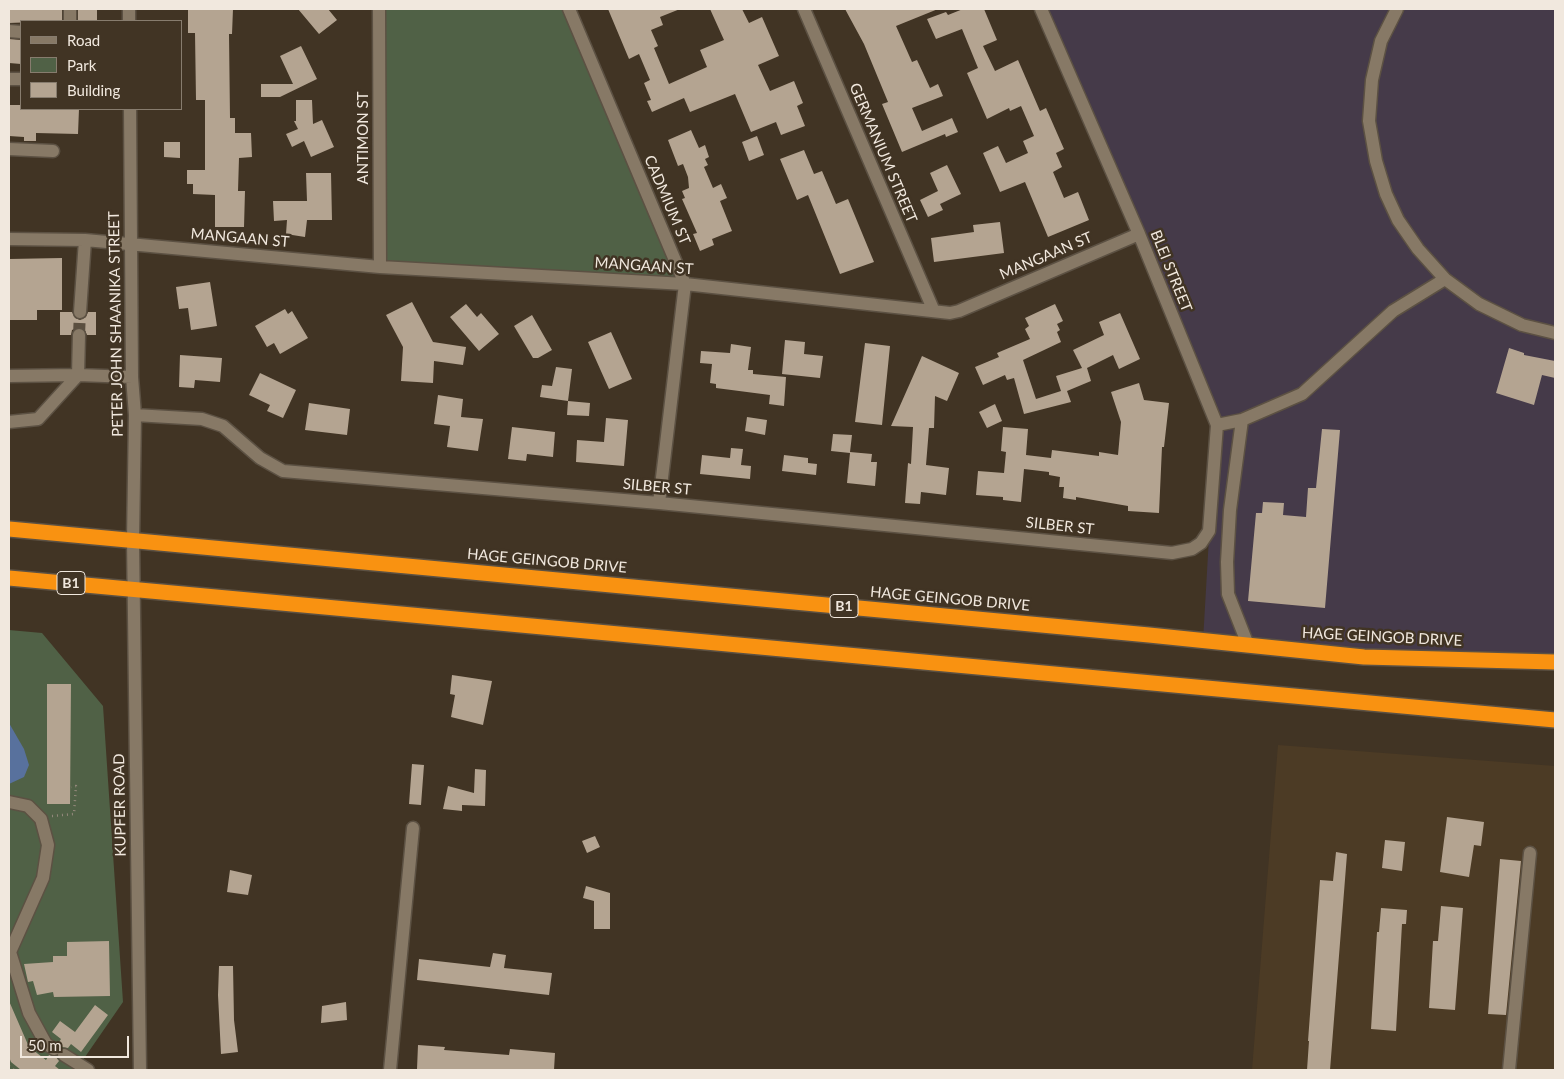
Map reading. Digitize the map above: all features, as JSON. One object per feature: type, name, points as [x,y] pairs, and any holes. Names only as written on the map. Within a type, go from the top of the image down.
[{"type":"highway","name":"B1","points":[[9,529],[133,540]]},
{"type":"highway","name":"HAGE GEINGOB DRIVE","points":[[133,540],[1364,657],[1555,662]]},
{"type":"highway","name":"B1","points":[[9,578],[1555,720]]},
{"type":"street","name":"ANTIMON ST","points":[[379,9],[380,267]]},
{"type":"street","name":"CADMIUM ST","points":[[569,9],[684,284],[659,503]]},
{"type":"street","name":"GERMANIUM STREET","points":[[804,9],[933,309]]},
{"type":"street","name":"BLEI STREET","points":[[1041,9],[1139,234],[1218,425],[1209,531],[1201,543],[1192,549]]},
{"type":"street","points":[[1393,10],[1381,41],[1372,80],[1369,121],[1376,161],[1386,194],[1398,220],[1418,249],[1445,279],[1479,304],[1522,324],[1555,333]]},
{"type":"street","name":"PETER JOHN SHAANIKA STREET","points":[[130,110],[132,377],[135,415],[133,540]]},
{"type":"street","points":[[9,149],[53,151]]},
{"type":"street","name":"MANGAAN ST","points":[[9,239],[85,240],[380,267],[684,284],[933,309],[950,313],[960,311],[1139,234]]},
{"type":"street","points":[[80,312],[85,240]]},
{"type":"street","points":[[1218,425],[1242,420],[1302,394],[1393,311],[1445,279]]},
{"type":"street","points":[[9,422],[38,419],[78,375],[80,335]]},
{"type":"street","points":[[9,376],[78,375],[132,377]]},
{"type":"street","name":"SILBER ST","points":[[135,415],[202,419],[223,426],[260,458],[283,471],[659,503],[1172,553],[1192,549]]},
{"type":"street","points":[[1242,420],[1230,510],[1227,562],[1228,594],[1248,645]]},
{"type":"street","name":"KUPFER ROAD","points":[[133,540],[140,1070]]},
{"type":"street","points":[[9,802],[28,806],[41,819],[48,845],[43,878],[10,952],[29,1013],[46,1044],[88,1070]]},
{"type":"street","points":[[390,1070],[413,828]]},
{"type":"street","points":[[1509,1070],[1530,853]]},
{"type":"path","points":[[41,819],[74,814],[76,786],[71,787]]},
{"type":"path","points":[[9,1066],[14,1070]]},
{"type":"shaded area","points":[[1041,9],[1555,9],[1555,662],[1203,641],[1216,416]]},
{"type":"shaded area","points":[[1278,745],[1555,766],[1555,1070],[1252,1070]]},
{"type":"green space","points":[[379,9],[569,9],[685,284],[380,267]]},
{"type":"green space","points":[[9,630],[42,633],[103,706],[123,1002],[76,1070],[9,1070]]},
{"type":"water","points":[[9,723],[24,749],[29,765],[24,777],[9,784]]},
{"type":"building","points":[[9,9],[62,9],[62,20],[20,20],[20,23],[9,23]]},
{"type":"building","points":[[78,9],[97,9],[97,20],[78,20]]},
{"type":"building","points":[[188,9],[233,9],[232,34],[229,34],[230,118],[235,118],[235,133],[251,133],[252,157],[239,158],[238,191],[245,191],[244,227],[215,227],[215,195],[193,194],[193,184],[187,184],[187,170],[205,170],[205,100],[196,100],[195,33],[188,33]]},
{"type":"building","points":[[298,9],[328,9],[337,20],[319,34]]},
{"type":"building","points":[[608,9],[680,9],[660,17],[663,25],[651,30],[658,46],[654,48],[669,84],[707,67],[700,50],[724,40],[710,9],[742,9],[749,23],[762,17],[779,56],[758,65],[770,91],[794,81],[803,103],[797,106],[805,126],[781,135],[776,122],[751,132],[735,94],[690,112],[684,98],[652,112],[647,101],[651,100],[644,83],[650,80],[639,54],[629,59]]},
{"type":"building","points":[[845,9],[938,9],[896,26],[912,62],[917,60],[930,88],[938,84],[943,96],[912,108],[922,131],[952,118],[958,132],[946,137],[945,134],[902,152],[882,104],[888,102],[864,44]]},
{"type":"building","points":[[963,9],[984,9],[997,40],[983,46],[995,71],[1018,60],[1040,111],[1046,108],[1064,149],[1056,153],[1062,167],[1053,172],[1064,198],[1078,192],[1089,220],[1048,237],[1025,182],[1000,192],[983,153],[998,146],[1006,163],[1028,153],[1023,141],[1034,136],[1021,106],[1010,111],[1009,108],[987,119],[967,73],[978,68],[962,29],[936,39],[927,19],[946,12],[948,15]]},
{"type":"building","points":[[9,39],[20,40],[20,64],[9,63]]},
{"type":"building","points":[[301,46],[317,79],[280,97],[261,97],[261,84],[293,84],[280,56]]},
{"type":"building","points":[[296,100],[312,100],[313,124],[322,120],[334,147],[311,157],[304,141],[292,147],[286,134],[298,129],[294,121],[296,121]]},
{"type":"building","points":[[9,105],[20,105],[20,110],[79,110],[78,134],[36,133],[36,141],[24,141],[24,137],[9,136]]},
{"type":"building","points":[[691,130],[699,148],[705,145],[709,157],[705,159],[708,165],[704,167],[713,188],[721,184],[727,198],[720,201],[732,231],[712,239],[714,245],[700,251],[693,234],[697,233],[682,199],[685,198],[682,191],[689,188],[688,177],[683,164],[678,166],[668,140]]},
{"type":"building","points":[[757,136],[764,155],[749,161],[742,142]]},
{"type":"building","points":[[164,142],[180,142],[180,158],[164,157]]},
{"type":"building","points":[[804,150],[814,174],[822,171],[836,204],[848,199],[874,262],[840,274],[808,195],[797,200],[780,159]]},
{"type":"building","points":[[947,165],[961,194],[940,204],[943,210],[928,217],[920,200],[938,191],[930,173]]},
{"type":"building","points":[[306,173],[331,173],[332,220],[307,220],[305,237],[286,234],[287,220],[274,221],[273,201],[307,201]]},
{"type":"building","points":[[1000,222],[1004,253],[934,262],[931,238],[974,232],[973,225]]},
{"type":"building","points":[[62,258],[62,310],[37,310],[37,320],[9,320],[9,259]]},
{"type":"building","points":[[210,282],[217,326],[191,330],[188,308],[179,309],[176,287]]},
{"type":"building","points":[[412,302],[433,342],[466,347],[463,365],[434,361],[433,383],[401,381],[403,347],[386,315]]},
{"type":"building","points":[[466,304],[477,317],[481,313],[499,334],[479,351],[450,317]]},
{"type":"building","points":[[1055,304],[1063,321],[1057,324],[1060,330],[1057,332],[1061,342],[1023,360],[1036,399],[1061,391],[1056,376],[1082,368],[1073,350],[1104,335],[1099,322],[1120,313],[1140,359],[1119,369],[1113,355],[1087,368],[1091,381],[1067,391],[1071,402],[1024,414],[1014,378],[1007,380],[1005,375],[983,385],[975,367],[999,357],[997,353],[1030,339],[1025,329],[1029,326],[1025,318]]},
{"type":"building","points":[[285,309],[288,314],[292,311],[308,338],[280,354],[274,343],[267,347],[255,326]]},
{"type":"building","points":[[60,312],[72,312],[75,318],[80,320],[86,317],[88,312],[96,312],[96,335],[87,335],[84,328],[79,327],[72,330],[71,335],[60,335]]},
{"type":"building","points":[[532,315],[552,350],[538,358],[533,358],[514,326]]},
{"type":"building","points":[[611,332],[632,379],[609,389],[588,342]]},
{"type":"building","points":[[785,340],[805,342],[804,354],[823,356],[820,378],[782,374]]},
{"type":"building","points":[[865,343],[890,346],[882,425],[855,422]]},
{"type":"building","points":[[731,344],[751,347],[748,370],[753,370],[753,374],[786,377],[784,406],[769,404],[770,395],[716,388],[716,384],[710,383],[712,364],[700,363],[701,351],[730,353]]},
{"type":"building","points":[[1509,348],[1524,353],[1524,355],[1555,361],[1555,378],[1542,375],[1534,405],[1496,393]]},
{"type":"building","points":[[180,355],[222,358],[220,382],[195,380],[194,388],[179,387]]},
{"type":"building","points":[[922,356],[959,373],[947,401],[935,396],[934,428],[929,428],[926,465],[949,468],[946,495],[921,492],[920,504],[905,503],[908,463],[911,464],[913,427],[891,426]]},
{"type":"building","points":[[556,367],[572,369],[568,401],[540,397],[542,385],[552,386]]},
{"type":"building","points":[[260,373],[296,390],[283,418],[267,411],[270,405],[249,395]]},
{"type":"building","points":[[1139,383],[1144,400],[1169,403],[1164,447],[1162,447],[1159,513],[1128,511],[1128,506],[1076,497],[1076,500],[1063,498],[1064,487],[1059,487],[1060,477],[1049,475],[1049,472],[1024,469],[1021,502],[1003,500],[1003,497],[976,495],[978,471],[1004,473],[1006,452],[1001,451],[1003,427],[1028,429],[1026,455],[1051,458],[1052,450],[1099,456],[1099,452],[1118,455],[1121,422],[1111,392]]},
{"type":"building","points":[[438,395],[463,399],[461,417],[483,419],[478,451],[447,447],[450,426],[434,424]]},
{"type":"building","points":[[568,401],[590,403],[589,416],[567,415]]},
{"type":"building","points":[[309,403],[350,409],[347,435],[305,430]]},
{"type":"building","points":[[995,404],[1002,421],[987,428],[979,412]]},
{"type":"building","points":[[747,417],[767,420],[765,435],[745,431]]},
{"type":"building","points":[[606,418],[628,420],[624,466],[576,462],[577,440],[604,442]]},
{"type":"building","points":[[512,427],[555,432],[553,457],[527,454],[526,461],[508,459]]},
{"type":"building","points":[[1322,429],[1340,430],[1325,608],[1248,601],[1256,513],[1262,513],[1263,502],[1284,503],[1283,515],[1306,517],[1308,488],[1316,488]]},
{"type":"building","points":[[833,434],[852,435],[850,452],[872,454],[871,462],[877,462],[875,486],[847,483],[850,453],[831,451]]},
{"type":"building","points":[[731,448],[743,449],[741,465],[751,466],[750,479],[700,474],[702,455],[730,458]]},
{"type":"building","points":[[784,455],[808,458],[808,463],[817,464],[816,475],[782,471]]},
{"type":"building","points":[[452,675],[492,681],[483,725],[451,717],[455,695],[450,694]]},
{"type":"building","points":[[47,684],[71,684],[70,804],[47,804]]},
{"type":"building","points":[[412,764],[424,765],[421,805],[409,804]]},
{"type":"building","points":[[475,769],[486,770],[485,806],[462,805],[462,811],[443,809],[448,786],[474,793]]},
{"type":"building","points":[[1447,817],[1484,822],[1481,846],[1474,845],[1469,877],[1440,872]]},
{"type":"building","points":[[595,836],[600,847],[587,853],[582,841]]},
{"type":"building","points":[[1385,840],[1405,842],[1402,871],[1382,868]]},
{"type":"building","points":[[1336,852],[1347,854],[1330,1070],[1307,1070],[1320,880],[1333,881]]},
{"type":"building","points":[[1500,859],[1521,861],[1506,1015],[1488,1014]]},
{"type":"building","points":[[230,870],[252,875],[248,895],[227,892]]},
{"type":"building","points":[[586,886],[610,893],[610,929],[594,929],[594,901],[583,898]]},
{"type":"building","points":[[1441,906],[1463,908],[1455,1010],[1429,1008],[1433,941],[1438,941]]},
{"type":"building","points":[[1381,908],[1407,910],[1406,924],[1402,924],[1396,1031],[1371,1029],[1377,932],[1379,932]]},
{"type":"building","points":[[109,941],[110,996],[54,997],[53,992],[37,995],[33,981],[28,982],[24,964],[53,962],[53,956],[67,956],[67,942]]},
{"type":"building","points":[[493,953],[506,955],[504,968],[552,973],[549,995],[417,980],[419,959],[490,967]]},
{"type":"building","points":[[219,966],[233,966],[234,1020],[238,1052],[221,1054],[218,995]]},
{"type":"building","points":[[9,1001],[29,1047],[46,1060],[49,1055],[56,1057],[59,1061],[55,1066],[60,1070],[21,1070],[11,1062],[9,1057]]},
{"type":"building","points":[[346,1002],[347,1020],[321,1023],[322,1006]]},
{"type":"building","points":[[95,1005],[108,1015],[81,1052],[71,1044],[68,1048],[62,1047],[59,1042],[61,1039],[52,1032],[60,1021],[75,1032]]},
{"type":"building","points":[[418,1045],[445,1047],[444,1050],[509,1055],[510,1049],[555,1053],[554,1070],[417,1069]]},
{"type":"tunnel","points":[[79,335],[80,312]]}]
